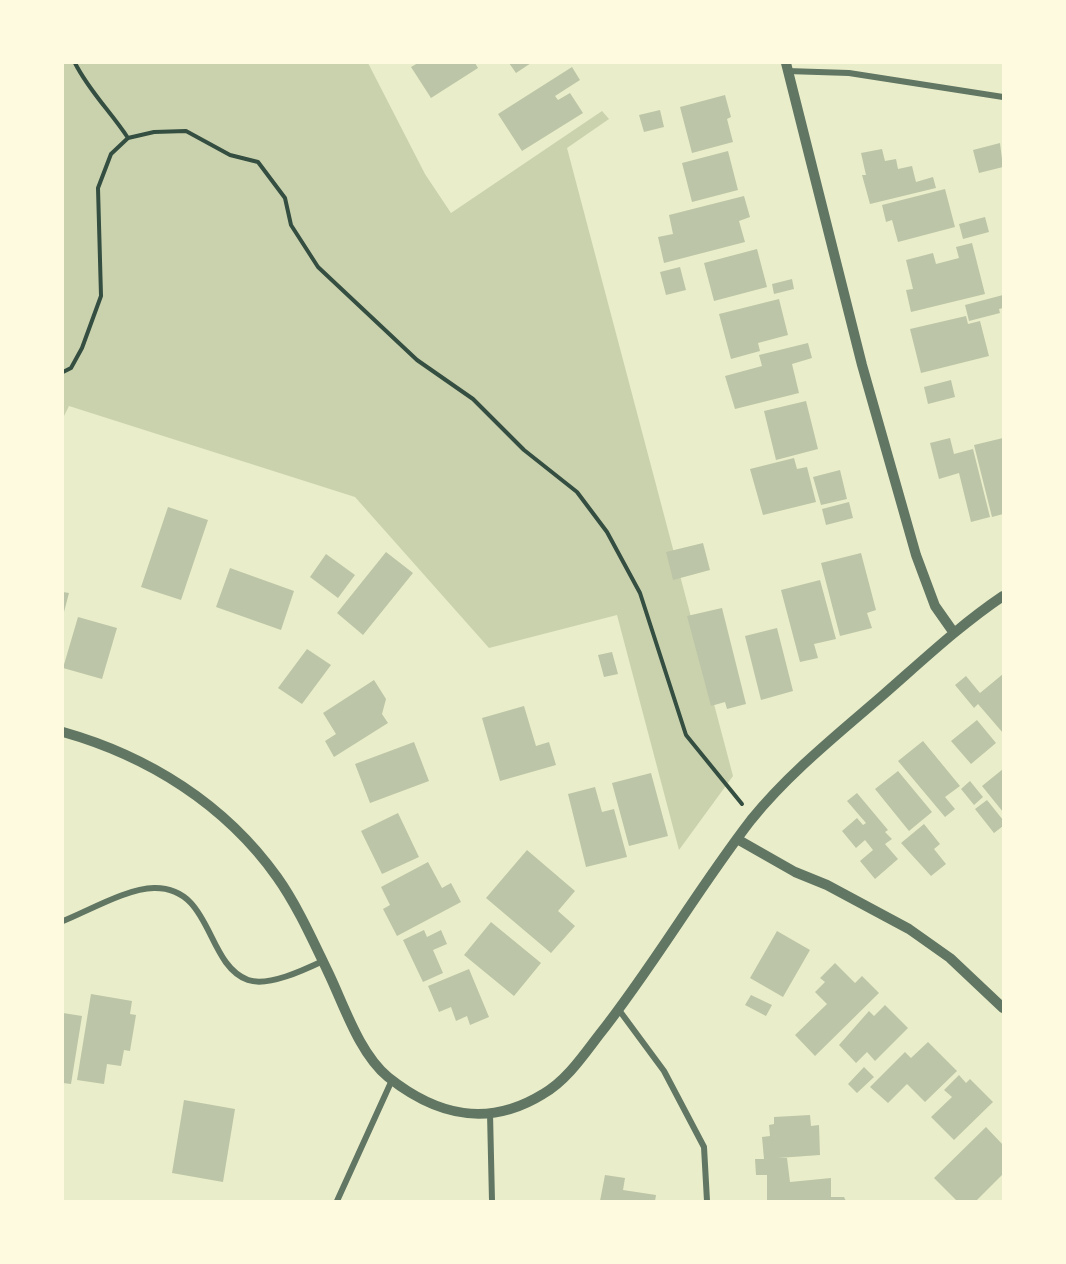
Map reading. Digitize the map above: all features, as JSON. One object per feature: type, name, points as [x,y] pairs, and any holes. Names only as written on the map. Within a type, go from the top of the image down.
[{"type":"street","points":[[954,633],[935,606],[916,555],[862,365],[787,67],[849,73],[1003,97]]},
{"type":"street","points":[[63,732],[130,757],[178,781],[214,808],[255,848],[279,880],[323,961],[364,1047],[392,1079],[427,1103],[470,1116],[514,1110],[547,1093],[576,1064],[619,1010],[737,839],[753,818],[807,760],[954,633],[1003,596]]},
{"type":"street","points":[[737,839],[795,872],[827,885],[909,929],[950,958],[1003,1008]]},
{"type":"street","points":[[63,921],[137,891],[154,888],[170,891],[186,898],[202,916],[232,970],[249,981],[274,980],[323,961]]},
{"type":"street","points":[[619,1010],[664,1071],[704,1147],[707,1201]]},
{"type":"street","points":[[338,1201],[392,1079]]},
{"type":"street","points":[[490,1113],[492,1201]]},
{"type":"path","points":[[75,63],[85,84],[109,110],[129,138]]},
{"type":"path","points":[[63,372],[71,368],[82,348],[101,296],[98,188],[111,154],[129,138],[154,132],[186,131],[230,156],[258,162],[285,198],[291,225],[318,267],[417,360],[473,399],[524,450],[577,492],[607,532],[640,593],[686,735],[753,818]]},
{"type":"green space","points":[[63,63],[368,63],[425,174],[451,213],[602,111],[609,119],[567,148],[733,776],[679,850],[617,615],[489,648],[355,497],[69,406],[63,418]]},
{"type":"building","points":[[418,63],[475,63],[478,68],[431,98],[411,67]]},
{"type":"building","points":[[509,63],[531,63],[516,73]]},
{"type":"building","points":[[572,67],[580,80],[555,96],[558,100],[570,93],[583,113],[522,151],[498,114]]},
{"type":"building","points":[[725,95],[731,117],[727,119],[733,142],[692,153],[680,107]]},
{"type":"building","points":[[660,110],[664,127],[644,132],[639,115]]},
{"type":"building","points":[[1000,143],[1003,167],[979,173],[973,150]]},
{"type":"building","points":[[882,149],[885,161],[896,159],[898,169],[912,166],[916,182],[933,177],[936,188],[870,204],[862,175],[866,175],[861,153]]},
{"type":"building","points":[[728,151],[738,190],[692,202],[682,163]]},
{"type":"building","points":[[945,189],[955,227],[898,242],[892,220],[886,222],[882,205]]},
{"type":"building","points":[[744,196],[750,217],[739,221],[745,242],[664,263],[658,237],[673,234],[669,215]]},
{"type":"building","points":[[985,217],[989,232],[963,239],[959,224]]},
{"type":"building","points":[[972,243],[985,294],[911,312],[906,290],[913,289],[906,260],[933,253],[936,264],[959,258],[956,247]]},
{"type":"building","points":[[757,249],[767,287],[714,301],[704,263]]},
{"type":"building","points":[[680,267],[686,290],[666,295],[660,272]]},
{"type":"building","points":[[792,279],[794,289],[774,294],[772,284]]},
{"type":"building","points":[[1003,295],[1003,308],[999,309],[1000,313],[969,321],[965,305]]},
{"type":"building","points":[[779,299],[788,335],[758,343],[760,351],[731,359],[719,314]]},
{"type":"building","points":[[966,316],[968,324],[980,321],[989,356],[921,373],[910,329]]},
{"type":"building","points":[[808,343],[812,358],[792,364],[799,393],[735,409],[725,376],[762,366],[759,355]]},
{"type":"building","points":[[951,380],[955,397],[928,404],[924,387]]},
{"type":"building","points":[[806,401],[818,449],[776,460],[764,411]]},
{"type":"building","points":[[950,438],[954,454],[973,449],[990,517],[971,522],[959,473],[939,479],[930,443]]},
{"type":"building","points":[[1003,438],[1003,514],[992,517],[974,445]]},
{"type":"building","points":[[794,458],[797,469],[807,467],[816,502],[763,515],[750,469]]},
{"type":"building","points":[[840,470],[847,499],[821,505],[813,477]]},
{"type":"building","points":[[849,502],[853,518],[826,525],[822,509]]},
{"type":"building","points":[[168,507],[208,520],[181,600],[141,587]]},
{"type":"building","points":[[703,543],[710,570],[673,580],[666,552]]},
{"type":"building","points":[[386,552],[413,573],[363,635],[337,613]]},
{"type":"building","points":[[861,553],[876,610],[867,613],[872,628],[840,636],[821,563]]},
{"type":"building","points":[[326,554],[355,575],[338,598],[310,577]]},
{"type":"building","points":[[230,568],[294,591],[281,630],[216,607]]},
{"type":"building","points":[[820,580],[836,639],[814,644],[818,658],[800,662],[781,590]]},
{"type":"building","points":[[63,592],[69,593],[64,612],[63,612]]},
{"type":"building","points":[[722,608],[746,704],[727,709],[725,702],[711,706],[687,616]]},
{"type":"building","points":[[78,617],[117,628],[102,679],[63,668]]},
{"type":"building","points":[[777,628],[793,691],[761,700],[745,636]]},
{"type":"building","points":[[307,649],[331,665],[302,704],[278,688]]},
{"type":"building","points":[[612,652],[618,674],[604,677],[598,655]]},
{"type":"building","points":[[1003,674],[1003,733],[978,704],[974,708],[955,685],[966,676],[980,693]]},
{"type":"building","points":[[374,680],[386,699],[382,714],[388,723],[334,757],[325,741],[336,734],[323,713]]},
{"type":"building","points":[[524,706],[536,746],[549,742],[556,765],[500,781],[482,718]]},
{"type":"building","points":[[977,720],[996,743],[971,764],[951,741]]},
{"type":"building","points":[[923,741],[960,786],[945,797],[955,809],[945,817],[898,761]]},
{"type":"building","points":[[414,742],[429,781],[370,803],[355,764]]},
{"type":"building","points":[[1003,769],[1003,812],[982,786]]},
{"type":"building","points":[[898,771],[932,812],[909,831],[875,789]]},
{"type":"building","points":[[651,773],[668,836],[629,846],[612,783]]},
{"type":"building","points":[[970,781],[983,797],[974,805],[961,789]]},
{"type":"building","points":[[595,787],[602,812],[614,809],[627,857],[586,867],[568,794]]},
{"type":"building","points":[[857,793],[888,830],[885,832],[892,839],[885,844],[898,859],[875,879],[860,861],[873,850],[865,840],[856,848],[842,831],[857,818],[863,825],[866,823],[847,801]]},
{"type":"building","points":[[987,800],[1003,820],[1003,826],[994,833],[975,809]]},
{"type":"building","points":[[398,813],[419,857],[382,874],[361,831]]},
{"type":"building","points":[[924,824],[940,844],[934,849],[946,864],[931,876],[901,843]]},
{"type":"building","points":[[527,850],[575,891],[558,911],[575,926],[551,953],[486,898]]},
{"type":"building","points":[[428,862],[442,888],[451,883],[461,902],[397,936],[383,909],[390,905],[381,887]]},
{"type":"building","points":[[491,922],[541,963],[514,996],[464,955]]},
{"type":"building","points":[[424,930],[427,937],[441,930],[447,944],[433,950],[443,973],[423,982],[403,940]]},
{"type":"building","points":[[777,931],[810,950],[783,997],[750,978]]},
{"type":"building","points":[[835,963],[855,983],[862,976],[879,993],[815,1056],[795,1035],[827,1004],[815,992],[825,982],[820,978]]},
{"type":"building","points":[[469,969],[489,1017],[470,1025],[467,1016],[456,1021],[451,1007],[439,1012],[428,986]]},
{"type":"building","points":[[91,994],[132,1001],[130,1014],[136,1015],[130,1051],[124,1050],[121,1066],[107,1064],[104,1084],[77,1080]]},
{"type":"building","points":[[751,995],[772,1005],[766,1016],[745,1005]]},
{"type":"building","points":[[885,1005],[908,1028],[875,1061],[867,1052],[856,1063],[839,1045],[869,1011],[874,1016]]},
{"type":"building","points":[[63,1013],[82,1016],[71,1084],[63,1083]]},
{"type":"building","points":[[928,1042],[957,1071],[925,1102],[907,1084],[888,1103],[870,1087],[905,1052],[911,1058]]},
{"type":"building","points":[[864,1067],[874,1077],[857,1093],[848,1084]]},
{"type":"building","points":[[959,1075],[966,1083],[970,1079],[993,1102],[954,1140],[931,1117],[952,1097],[944,1090]]},
{"type":"building","points":[[184,1100],[235,1109],[223,1182],[172,1173]]},
{"type":"building","points":[[810,1115],[811,1126],[819,1125],[820,1155],[778,1158],[787,1158],[790,1182],[831,1178],[831,1197],[844,1197],[846,1201],[767,1200],[767,1175],[756,1175],[755,1159],[764,1159],[762,1137],[770,1136],[769,1125],[774,1124],[774,1117]]},
{"type":"building","points":[[986,1127],[1003,1145],[1003,1174],[976,1201],[957,1201],[934,1178]]},
{"type":"building","points":[[605,1175],[625,1178],[623,1190],[656,1195],[655,1201],[600,1201]]}]
